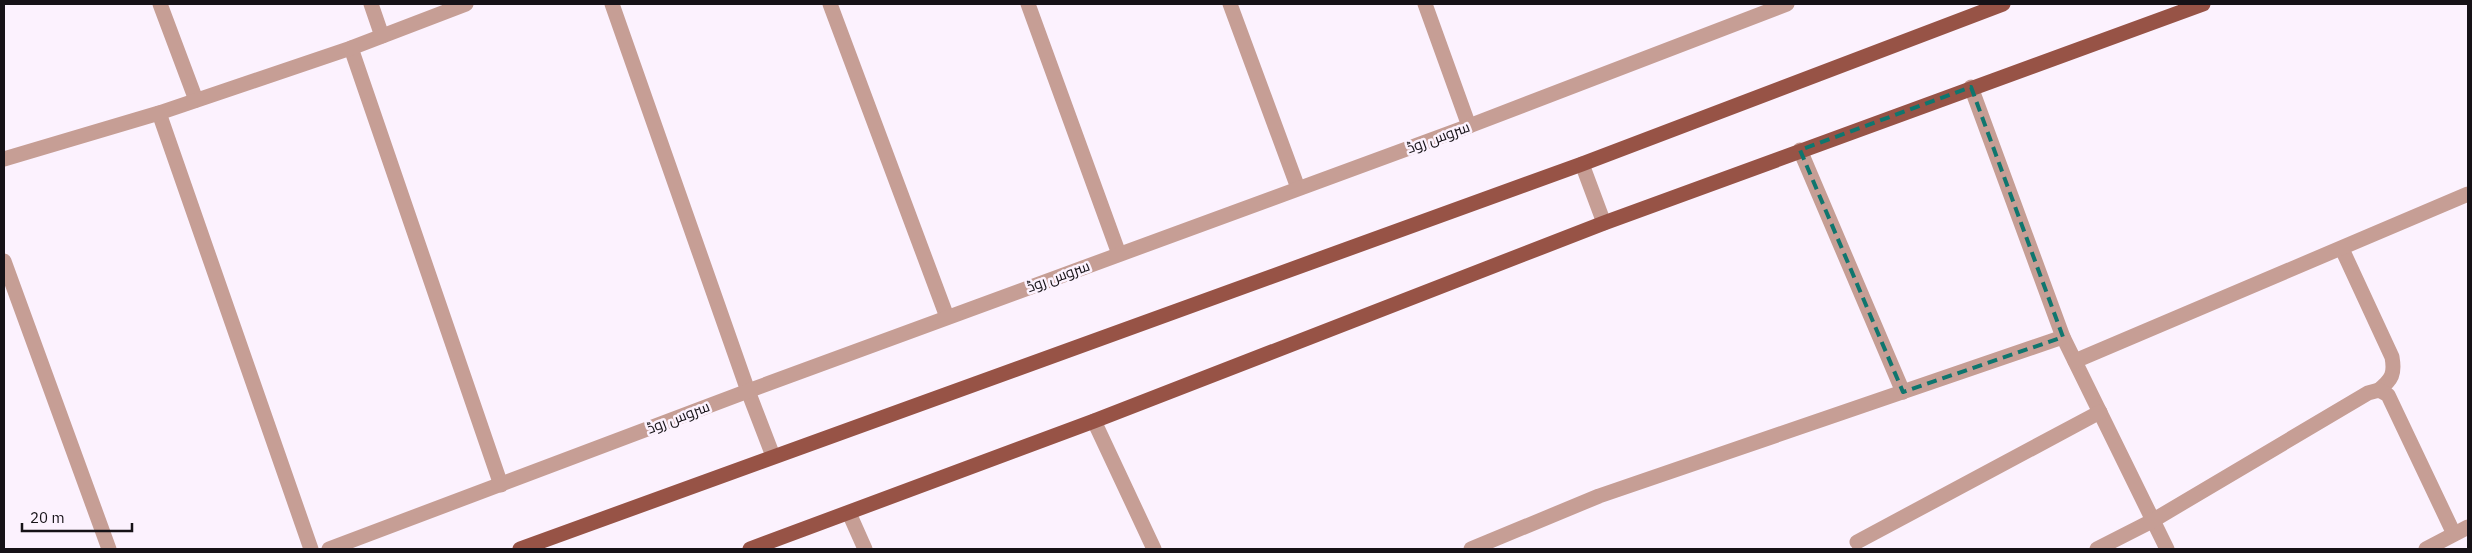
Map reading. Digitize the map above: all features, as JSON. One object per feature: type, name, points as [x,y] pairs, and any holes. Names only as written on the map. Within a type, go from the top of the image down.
[{"type":"main road","points":[[520,549],[1582,164],[2003,4]]},
{"type":"main road","points":[[750,549],[1094,421],[1604,223],[1971,87],[2203,4]]},
{"type":"street","points":[[160,4],[196,100]]},
{"type":"street","points":[[371,4],[382,36]]},
{"type":"street","points":[[4,159],[159,113],[351,48],[466,4]]},
{"type":"street","points":[[612,4],[748,391],[773,456]]},
{"type":"street","points":[[830,4],[947,317]]},
{"type":"street","points":[[1028,4],[1119,254]]},
{"type":"street","points":[[1230,4],[1298,188]]},
{"type":"street","points":[[1425,4],[1469,126]]},
{"type":"street","name":"سروس روڈ","points":[[329,549],[947,317],[1469,126],[1787,4]]},
{"type":"street","points":[[351,48],[501,484]]},
{"type":"street","points":[[1971,87],[2063,337],[2167,549]]},
{"type":"street","points":[[159,113],[311,549]]},
{"type":"street","points":[[1800,150],[1903,392]]},
{"type":"street","points":[[1582,164],[1604,223]]},
{"type":"street","points":[[2075,361],[2468,194]]},
{"type":"street","points":[[2097,549],[2152,520],[2368,394],[2379,390],[2392,379],[2394,369],[2392,357],[2342,248]]},
{"type":"street","points":[[4,261],[109,549]]},
{"type":"street","points":[[1471,549],[1599,496],[2063,337]]},
{"type":"street","points":[[2379,390],[2388,395],[2454,534]]},
{"type":"street","points":[[1857,542],[2100,412]]},
{"type":"street","points":[[1094,421],[1154,549]]},
{"type":"street","points":[[849,513],[865,549]]},
{"type":"street","points":[[2426,549],[2468,527]]},
{"type":"highlighted area","points":[[1971,87],[2063,337],[1903,392],[1800,150]]}]
